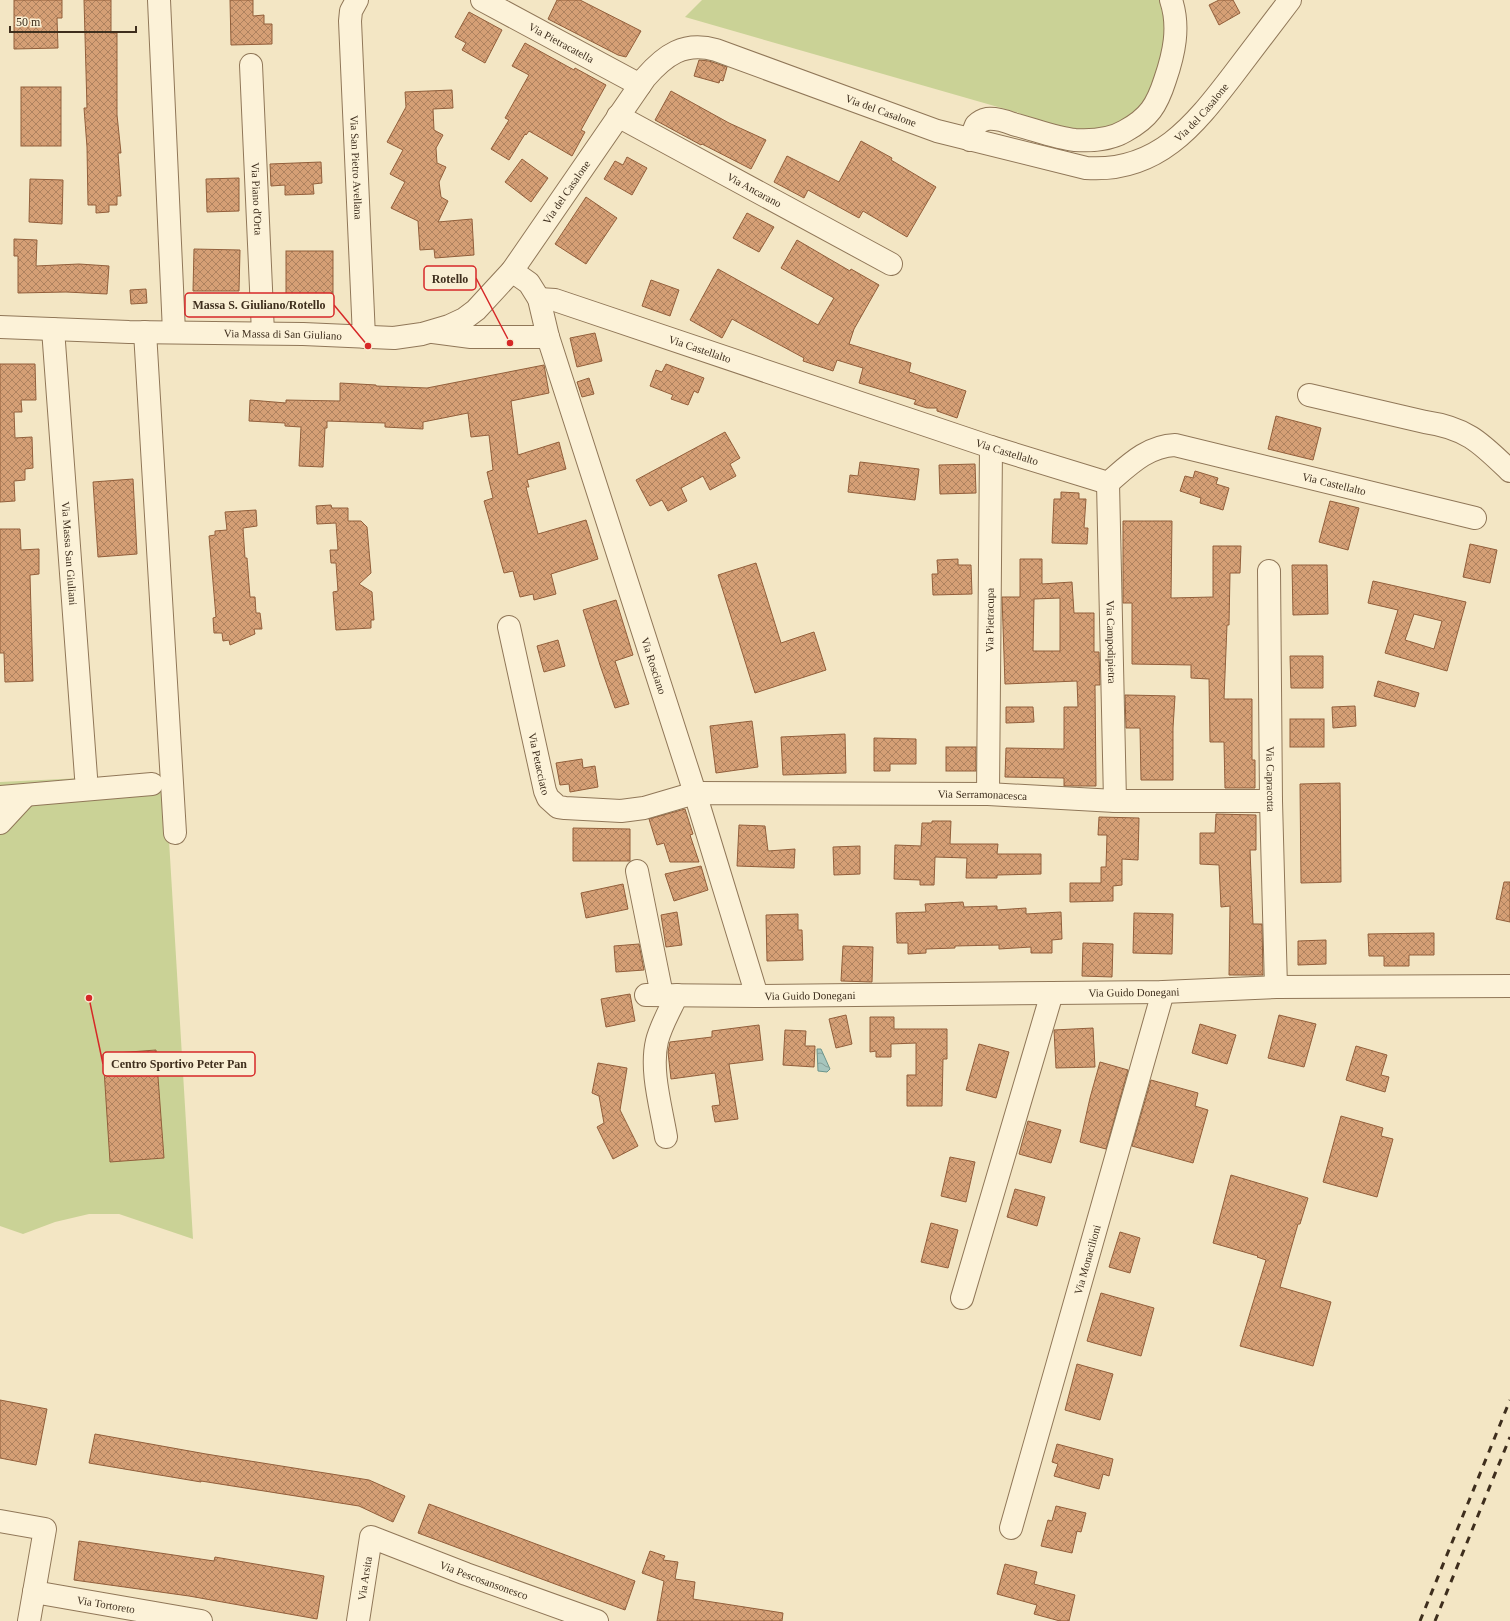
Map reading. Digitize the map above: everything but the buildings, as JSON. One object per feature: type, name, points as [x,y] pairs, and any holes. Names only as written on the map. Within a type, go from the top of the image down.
[{"type":"street","points":[[159,0],[174,332]]},
{"type":"street","name":"Via San Pietro Avellana","points":[[357,0],[351,11],[350,21],[364,336]]},
{"type":"street","name":"Via Pietracatella","points":[[482,0],[640,85]]},
{"type":"street","points":[[970,140],[976,125],[987,119],[1002,121],[1070,139],[1099,140],[1114,137],[1146,118],[1154,106],[1167,73],[1176,33],[1171,0]]},
{"type":"street","name":"Via del Casalone","points":[[512,271],[640,85],[659,63],[673,54],[690,48],[710,48],[909,122],[970,140],[1086,168],[1115,168],[1145,159],[1172,143],[1198,118],[1290,0]]},
{"type":"street","name":"Via Piano d'Orta","points":[[251,65],[263,333]]},
{"type":"street","name":"Via Ancarano","points":[[618,116],[890,264]]},
{"type":"street","name":"Via Massa di San Giuliano","points":[[0,327],[145,332],[263,333],[403,337],[432,332],[449,326],[470,315],[486,300],[512,271]]},
{"type":"street","name":"Via Rosciano","points":[[512,271],[529,283],[539,299],[548,337],[695,793],[757,996]]},
{"type":"street","name":"Via Castellalto","points":[[539,299],[555,300],[990,447],[1108,483],[1143,455],[1160,447],[1175,445],[1475,518]]},
{"type":"street","name":"Via Massa San Giuliani","points":[[53,329],[86,777]]},
{"type":"street","points":[[145,332],[175,833]]},
{"type":"street","points":[[432,332],[471,337],[548,337]]},
{"type":"street","points":[[1309,395],[1425,422],[1441,424],[1460,431],[1483,445],[1510,471]]},
{"type":"street","name":"Via Pietracupa","points":[[988,794],[990,447]]},
{"type":"street","name":"Via Campodipietra","points":[[1108,483],[1115,801]]},
{"type":"street","name":"Via Capracotta","points":[[1269,571],[1271,801],[1276,987]]},
{"type":"street","name":"Via Petacciato","points":[[509,627],[545,791],[552,803],[558,807],[565,808],[633,810],[695,793]]},
{"type":"street","points":[[0,797],[152,784]]},
{"type":"street","name":"Via Serramonacesca","points":[[695,793],[988,794],[1115,801],[1271,801]]},
{"type":"street","points":[[0,823],[25,796]]},
{"type":"street","points":[[637,871],[662,995],[660,1031],[655,1056],[655,1069],[666,1137]]},
{"type":"street","name":"Via Guido Donegani","points":[[662,995],[757,996],[1163,992],[1276,987],[1510,986]]},
{"type":"street","name":"Via Monacilioni","points":[[1011,1528],[1163,992]]},
{"type":"street","points":[[962,1298],[1052,993]]},
{"type":"street","points":[[0,1521],[45,1529],[29,1621]]},
{"type":"street","name":"Via Arsita","points":[[358,1621],[371,1537]]},
{"type":"street","name":"Via Pescosansonesco","points":[[371,1537],[597,1621]]},
{"type":"street","name":"Via Tortoreto","points":[[34,1592],[201,1621]]},
{"type":"green space","points":[[702,0],[1160,0],[1170,27],[1144,114],[1070,139],[1019,113],[685,17]]},
{"type":"green space","points":[[165,774],[193,1239],[119,1214],[89,1214],[55,1222],[23,1234],[0,1226],[0,782]]},
{"type":"water","points":[[817,1049],[821,1049],[830,1069],[827,1072],[818,1071]]},
{"type":"railway","points":[[1420,1621],[1510,1400]]},
{"type":"railway","points":[[1435,1621],[1510,1437]]},
{"type":"place","name":"Rotello","points":[[510,343]]},
{"type":"place","name":"Massa S. Giuliano/Rotello","points":[[368,346]]},
{"type":"place","name":"Centro Sportivo Peter Pan","points":[[89,998]]}]
